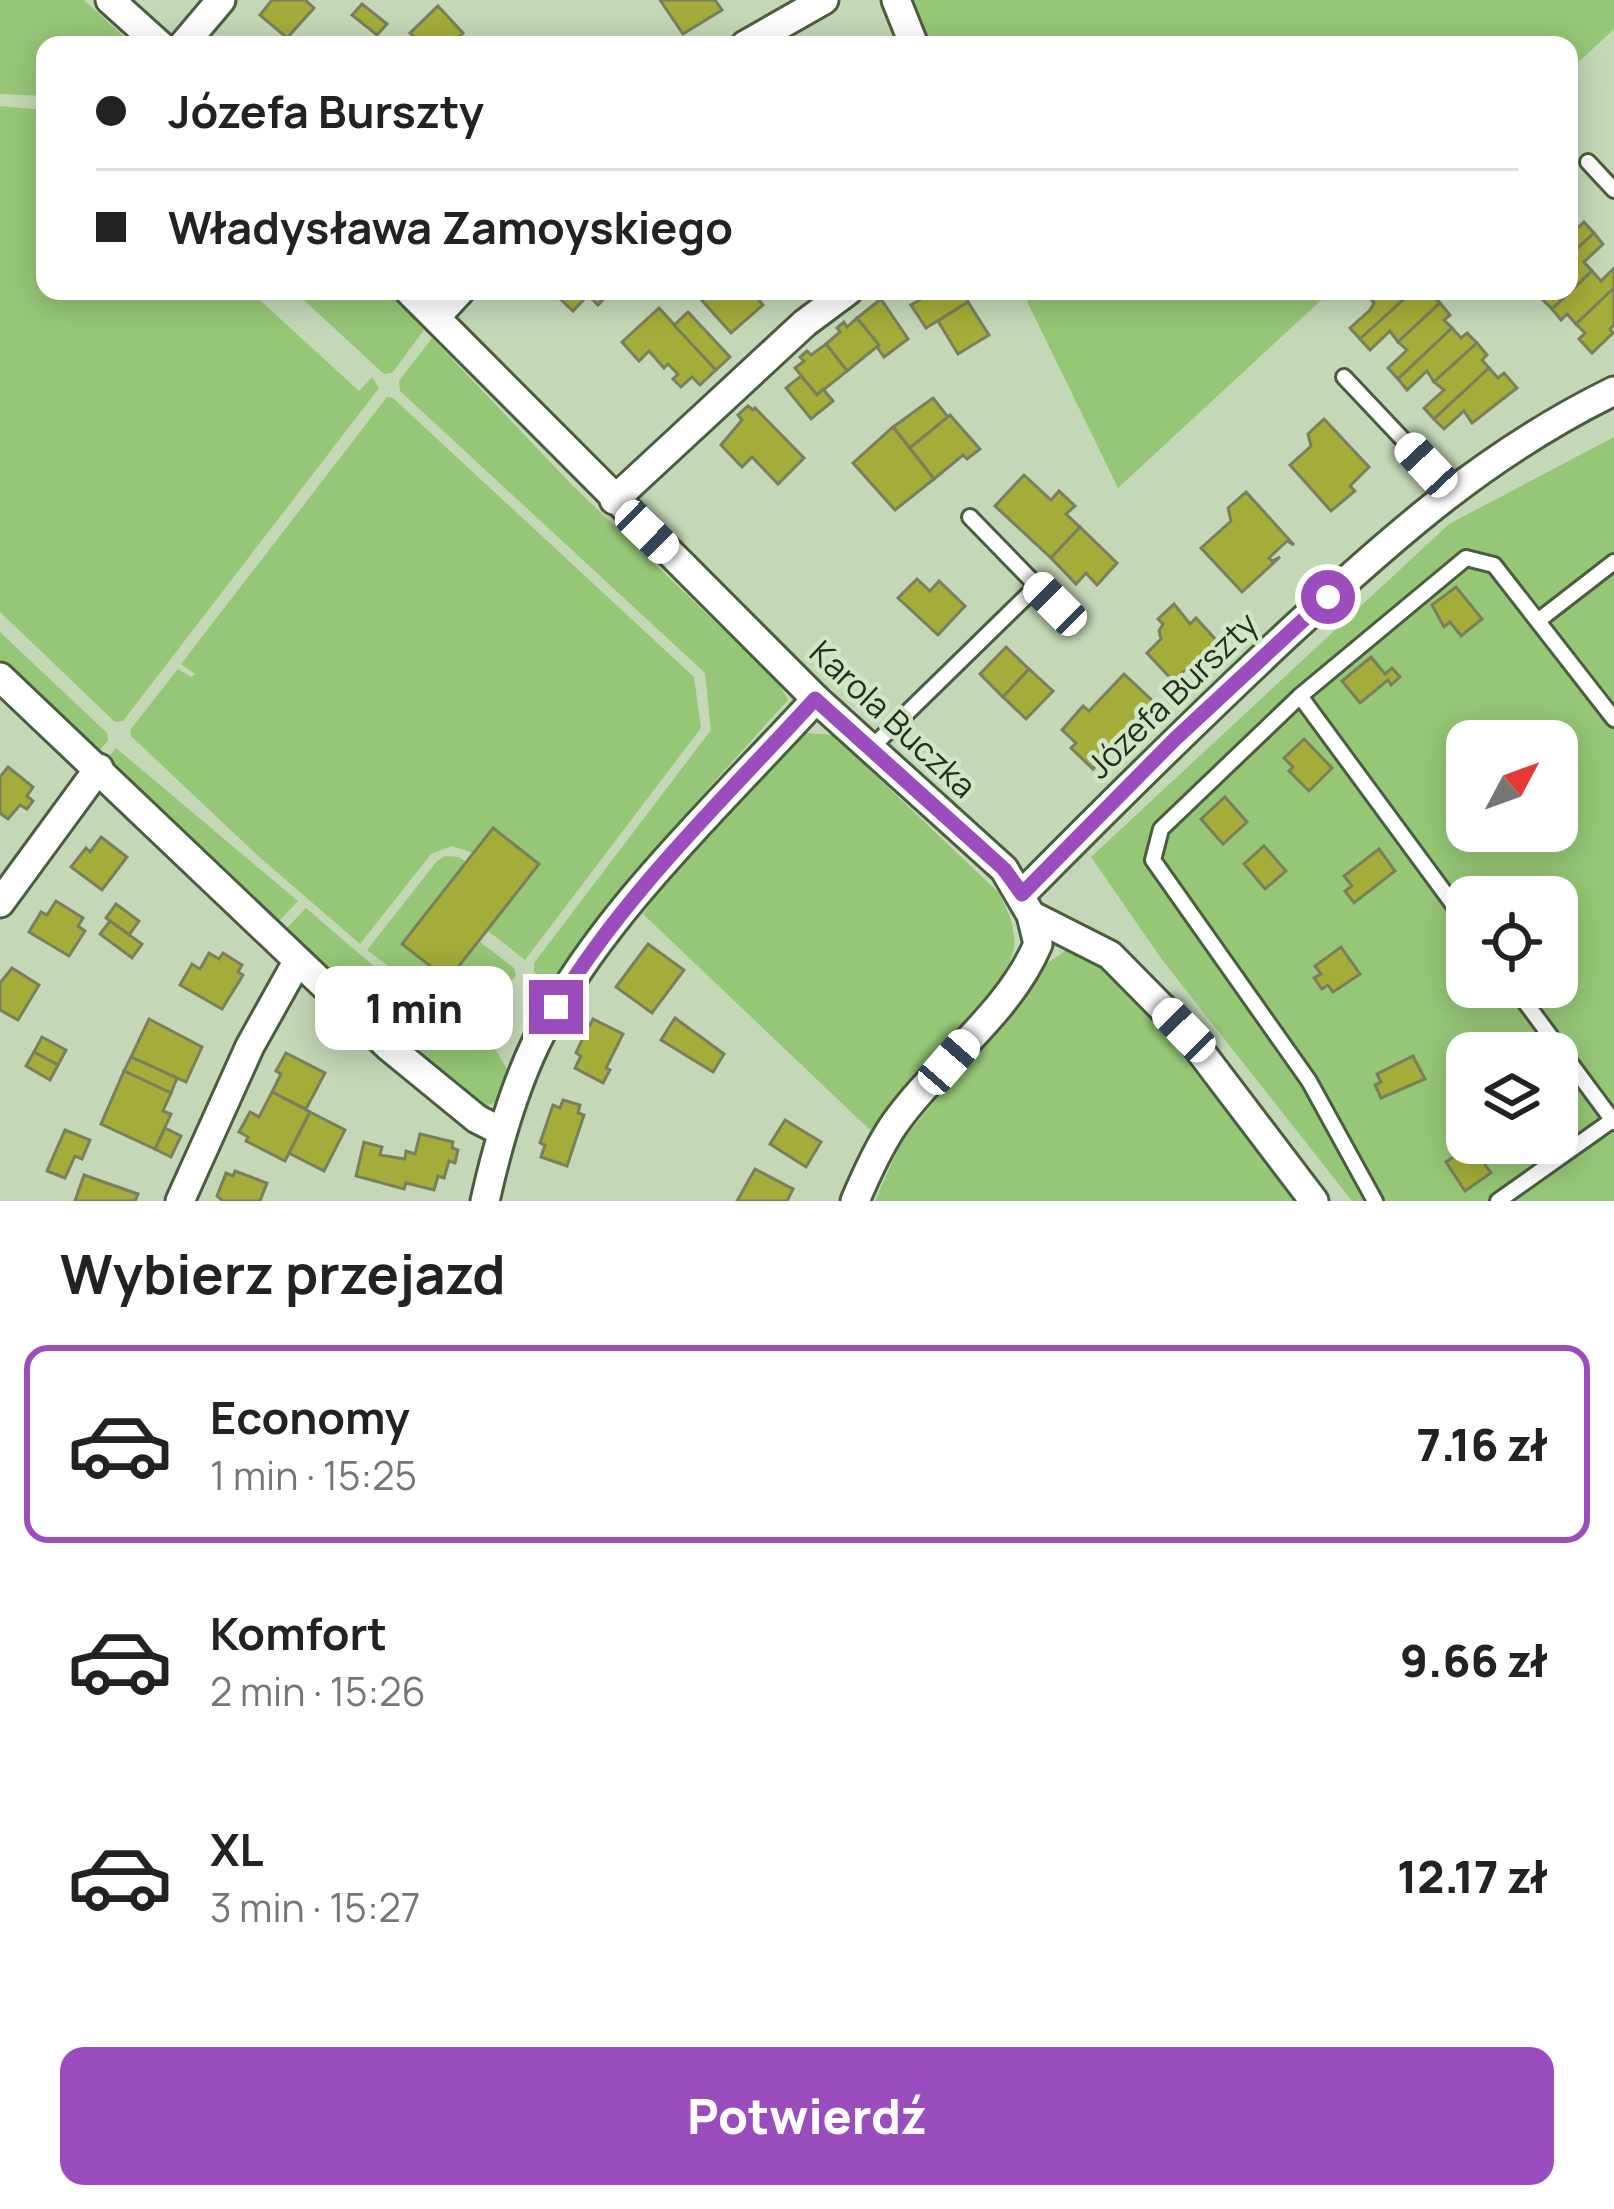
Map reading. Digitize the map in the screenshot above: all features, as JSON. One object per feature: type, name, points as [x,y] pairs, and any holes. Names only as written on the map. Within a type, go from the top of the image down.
[{"type":"street","points":[[110,0],[150,36]]},
{"type":"street","points":[[191,36],[221,0]]},
{"type":"street","points":[[761,36],[824,0]]},
{"type":"street","points":[[896,0],[910,36]]},
{"type":"street","name":"Karola Buczka","points":[[419,300],[815,699],[1004,869],[1026,905],[1110,955],[1184,1030],[1314,1201]]},
{"type":"street","points":[[436,317],[452,300]]},
{"type":"street","points":[[614,500],[805,322],[836,300]]},
{"type":"street","name":"Józefa Burszty","points":[[1026,905],[1175,739],[1358,569],[1448,494],[1550,422],[1614,391]]},
{"type":"street","points":[[0,677],[389,1047],[477,1120],[501,1132]]},
{"type":"street","points":[[484,1201],[501,1132],[536,1042],[577,973],[640,892],[815,699]]},
{"type":"street","points":[[0,903],[99,768]]},
{"type":"street","points":[[855,1201],[874,1156],[895,1123],[1025,975],[1038,944],[1026,905]]},
{"type":"street","points":[[180,1201],[250,1046],[297,962]]},
{"type":"lane","points":[[1588,162],[1614,190]]},
{"type":"lane","points":[[1344,377],[1448,494]]},
{"type":"lane","points":[[970,517],[1073,623]]},
{"type":"lane","points":[[1375,1201],[1309,1081],[1153,860],[1161,829],[1300,696],[1466,558],[1494,565],[1614,719]]},
{"type":"lane","points":[[1539,620],[1614,562]]},
{"type":"lane","points":[[870,749],[1037,586]]},
{"type":"lane","points":[[1300,696],[1446,894]]},
{"type":"lane","points":[[1498,1201],[1614,1121],[1530,1008]]},
{"type":"green space","points":[[0,0],[84,0],[123,36],[36,36],[36,96],[0,94]]},
{"type":"green space","points":[[883,0],[1614,0],[1614,29],[1578,63],[1578,36],[911,36]]},
{"type":"green space","points":[[0,106],[36,109],[36,300],[260,300],[359,391],[372,377],[379,388],[123,721],[115,722],[0,612]]},
{"type":"green space","points":[[304,300],[396,300],[424,330],[392,373],[384,374]]},
{"type":"green space","points":[[1026,300],[1321,300],[1118,488]]},
{"type":"green space","points":[[432,338],[573,486],[777,681],[788,700],[669,832],[558,983],[534,972],[534,963],[711,730],[705,673],[400,391],[399,381]]},
{"type":"green space","points":[[387,397],[694,677],[701,728],[525,960],[487,930],[538,864],[493,828],[473,853],[452,846],[431,854],[360,944],[131,736],[130,730],[178,669],[191,677],[195,674],[181,664]]},
{"type":"green space","points":[[1614,437],[1614,1201],[1352,1201],[1163,961],[1091,857],[1449,524]]},
{"type":"green space","points":[[0,632],[107,733],[108,741],[98,752],[0,660]]},
{"type":"green space","points":[[833,735],[998,892],[1014,932],[1008,966],[976,1015],[870,1130],[643,914],[664,884],[798,737]]},
{"type":"green space","points":[[116,748],[298,901],[278,922],[106,760]]},
{"type":"green space","points":[[445,856],[466,862],[402,945],[448,980],[479,941],[514,968],[516,976],[483,1011],[454,1016],[367,950]]},
{"type":"green space","points":[[306,908],[419,1005],[458,1031],[472,1028],[494,1047],[507,1069],[499,1101],[483,1107],[465,1102],[285,930]]},
{"type":"green space","points":[[1078,942],[1129,991],[1299,1201],[875,1201],[900,1144],[1042,967]]},
{"type":"building","points":[[272,0],[305,0],[314,8],[289,36],[260,15]]},
{"type":"building","points":[[660,0],[715,0],[722,10],[683,34]]},
{"type":"building","points":[[362,4],[387,24],[377,35],[352,15]]},
{"type":"building","points":[[438,6],[463,33],[413,36],[410,33]]},
{"type":"building","points":[[1584,222],[1594,233],[1578,248],[1578,228]]},
{"type":"building","points":[[1594,233],[1603,244],[1584,262],[1592,271],[1578,284],[1578,248]]},
{"type":"building","points":[[1614,268],[1614,288],[1576,324],[1567,314],[1561,320],[1552,309],[1561,300],[1578,300],[1578,284],[1592,271],[1601,281]]},
{"type":"building","points":[[1614,288],[1613,333],[1592,353],[1579,339],[1585,333],[1576,324]]},
{"type":"building","points":[[561,300],[583,300],[573,311]]},
{"type":"building","points":[[702,300],[759,300],[763,305],[731,333]]},
{"type":"building","points":[[882,300],[908,339],[884,357],[857,318]]},
{"type":"building","points":[[920,300],[968,302],[926,328],[911,305]]},
{"type":"building","points":[[1371,300],[1403,300],[1360,339],[1350,328],[1374,303]]},
{"type":"building","points":[[1403,300],[1440,303],[1398,342],[1390,331],[1370,350],[1360,339]]},
{"type":"building","points":[[968,302],[989,335],[958,354],[938,321]]},
{"type":"building","points":[[1440,303],[1450,315],[1444,320],[1452,328],[1398,379],[1388,368],[1407,350],[1398,342]]},
{"type":"building","points":[[659,308],[716,370],[700,385],[692,377],[681,387],[673,379],[678,374],[668,364],[664,368],[649,351],[639,361],[622,342]]},
{"type":"building","points":[[688,312],[730,357],[716,370],[674,325]]},
{"type":"building","points":[[857,318],[879,345],[847,371],[826,344],[844,322],[847,327]]},
{"type":"building","points":[[1452,328],[1461,338],[1467,333],[1477,343],[1434,382],[1427,371],[1407,390],[1398,379]]},
{"type":"building","points":[[1477,343],[1487,355],[1482,360],[1489,368],[1434,419],[1424,408],[1444,390],[1434,382]]},
{"type":"building","points":[[826,344],[847,371],[817,395],[795,368],[807,351],[811,355]]},
{"type":"building","points":[[1489,368],[1498,378],[1504,373],[1517,388],[1472,423],[1464,411],[1444,429],[1434,419]]},
{"type":"building","points":[[801,376],[817,395],[823,389],[833,401],[811,419],[786,388]]},
{"type":"building","points":[[933,398],[948,417],[910,448],[893,427]]},
{"type":"building","points":[[748,406],[804,458],[778,484],[752,457],[742,467],[721,445]]},
{"type":"building","points":[[950,415],[980,449],[967,459],[963,455],[934,479],[910,448]]},
{"type":"building","points":[[1324,419],[1369,467],[1350,486],[1355,491],[1331,511],[1290,465],[1311,446],[1308,434]]},
{"type":"building","points":[[893,427],[934,479],[895,510],[853,463]]},
{"type":"building","points":[[1024,475],[1051,500],[1059,491],[1075,506],[1066,514],[1080,527],[1051,558],[995,506]]},
{"type":"building","points":[[1246,492],[1294,545],[1287,541],[1269,558],[1280,557],[1242,592],[1201,548],[1231,521],[1228,508]]},
{"type":"building","points":[[1080,527],[1117,563],[1097,585],[1086,573],[1076,584],[1051,558]]},
{"type":"building","points":[[917,579],[930,591],[939,581],[965,606],[938,635],[898,598]]},
{"type":"building","points":[[1456,587],[1482,619],[1461,636],[1450,622],[1444,627],[1432,605]]},
{"type":"building","points":[[1174,604],[1190,624],[1196,618],[1217,641],[1173,681],[1147,653],[1161,639],[1163,624],[1158,619]]},
{"type":"building","points":[[1006,647],[1029,669],[1003,697],[980,674]]},
{"type":"building","points":[[1371,657],[1385,674],[1392,668],[1400,677],[1391,685],[1388,680],[1360,703],[1342,681]]},
{"type":"building","points":[[1029,669],[1053,691],[1026,719],[1003,697]]},
{"type":"building","points":[[1124,674],[1155,703],[1093,769],[1071,748],[1076,743],[1062,730],[1083,706],[1089,711]]},
{"type":"building","points":[[1304,739],[1332,768],[1309,791],[1289,771],[1293,767],[1284,758]]},
{"type":"building","points":[[8,767],[33,787],[27,796],[33,801],[27,809],[20,805],[8,819],[0,813],[0,777]]},
{"type":"building","points":[[1225,797],[1247,822],[1223,844],[1201,819]]},
{"type":"building","points":[[493,828],[539,864],[448,980],[402,944]]},
{"type":"building","points":[[101,837],[127,857],[102,890],[71,867]]},
{"type":"building","points":[[1264,846],[1286,871],[1265,889],[1244,864]]},
{"type":"building","points":[[1379,849],[1395,871],[1354,903],[1345,891],[1352,886],[1344,876]]},
{"type":"building","points":[[56,901],[83,918],[78,926],[85,931],[69,956],[29,932],[41,912],[47,915]]},
{"type":"building","points":[[116,904],[139,921],[129,935],[106,918]]},
{"type":"building","points":[[110,921],[142,944],[132,958],[100,934]]},
{"type":"building","points":[[648,944],[684,970],[652,1013],[616,987]]},
{"type":"building","points":[[1341,947],[1360,974],[1333,992],[1328,985],[1322,989],[1314,978],[1321,974],[1315,966]]},
{"type":"building","points":[[209,953],[219,959],[223,953],[242,965],[238,972],[243,975],[222,1009],[180,985],[192,964],[200,969]]},
{"type":"building","points":[[12,968],[39,985],[18,1020],[0,1010],[0,983]]},
{"type":"building","points":[[675,1018],[724,1054],[713,1072],[661,1040]]},
{"type":"building","points":[[149,1019],[202,1047],[186,1082],[131,1057]]},
{"type":"building","points":[[593,1019],[623,1034],[603,1083],[575,1068],[583,1038],[578,1035],[584,1022],[590,1025]]},
{"type":"building","points":[[42,1037],[66,1050],[58,1065],[34,1052]]},
{"type":"building","points":[[34,1052],[58,1065],[50,1080],[26,1066]]},
{"type":"building","points":[[286,1053],[325,1073],[306,1109],[272,1092]]},
{"type":"building","points":[[1413,1056],[1425,1079],[1381,1098],[1375,1085],[1381,1082],[1377,1074]]},
{"type":"building","points":[[131,1057],[177,1078],[171,1093],[124,1071]]},
{"type":"building","points":[[124,1071],[171,1093],[163,1111],[171,1114],[155,1149],[101,1124]]},
{"type":"building","points":[[272,1092],[310,1112],[285,1161],[246,1141],[248,1137],[239,1132],[250,1112],[259,1117]]},
{"type":"building","points":[[563,1100],[580,1105],[578,1113],[584,1115],[567,1166],[541,1157],[545,1145],[540,1143],[553,1105],[560,1108]]},
{"type":"building","points":[[310,1112],[345,1130],[324,1171],[289,1153]]},
{"type":"building","points":[[785,1120],[821,1142],[806,1167],[770,1144]]},
{"type":"building","points":[[165,1128],[181,1136],[171,1157],[155,1149]]},
{"type":"building","points":[[65,1130],[90,1140],[82,1159],[75,1156],[65,1178],[47,1171]]},
{"type":"building","points":[[420,1134],[453,1142],[452,1148],[458,1150],[455,1163],[449,1161],[434,1190],[406,1183],[404,1189],[356,1176],[364,1142],[382,1147],[380,1155],[405,1159],[406,1151],[415,1154]]},
{"type":"building","points":[[1447,1164],[1485,1164],[1491,1173],[1465,1191]]},
{"type":"building","points":[[755,1169],[793,1189],[787,1201],[737,1201]]},
{"type":"building","points":[[235,1171],[267,1183],[260,1201],[223,1201],[217,1196],[226,1173],[233,1176]]},
{"type":"building","points":[[84,1175],[138,1194],[135,1201],[75,1201]]},
{"type":"route","points":[[556,1007],[640,892],[815,699],[1004,869],[1022,894],[1175,739],[1328,597]]}]
